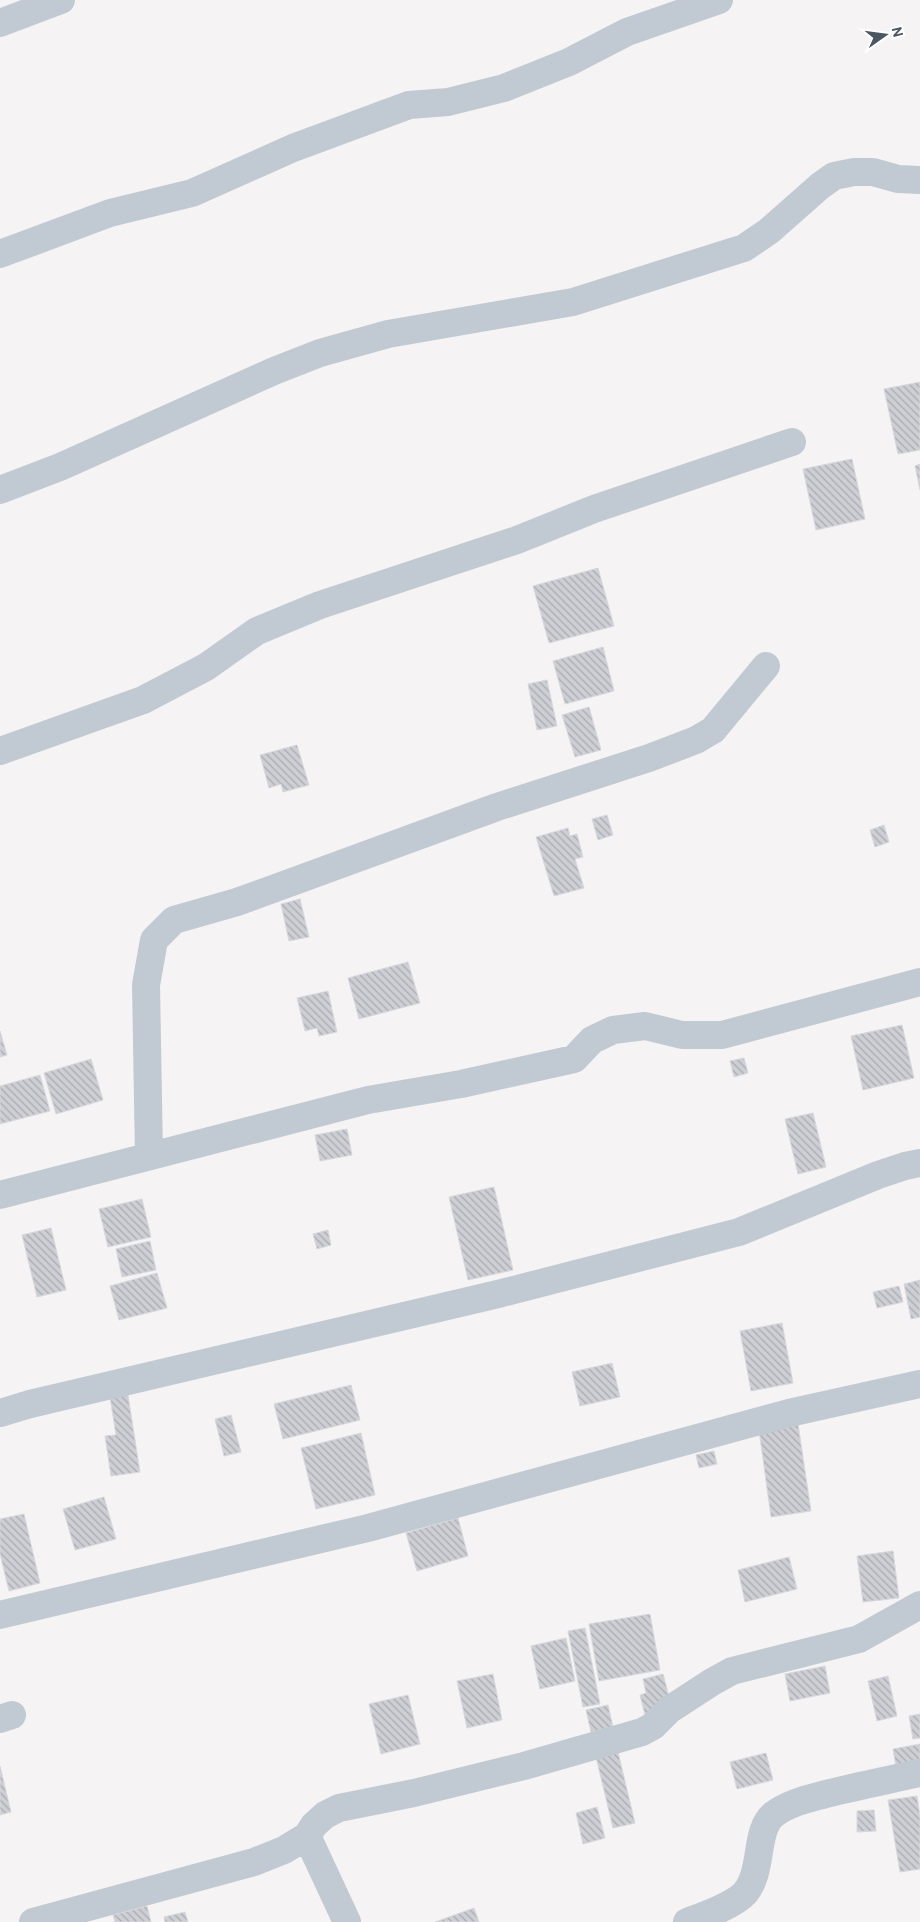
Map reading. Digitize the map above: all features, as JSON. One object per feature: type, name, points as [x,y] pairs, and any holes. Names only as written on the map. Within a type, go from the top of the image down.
[{"type":"street","points":[[0,24],[61,0]]},
{"type":"street","points":[[0,254],[110,213],[192,193],[293,148],[409,105],[448,102],[504,88],[569,62],[627,32],[720,0]]},
{"type":"street","points":[[0,490],[60,467],[274,371],[320,353],[388,334],[573,302],[744,248],[770,231],[814,191],[834,176],[854,172],[873,172],[898,179],[920,180]]},
{"type":"street","points":[[0,751],[143,700],[206,667],[257,631],[320,605],[518,540],[594,509],[792,442]]},
{"type":"street","points":[[149,1156],[146,985],[154,940],[174,920],[237,902],[497,807],[649,758],[696,740],[713,730],[766,666]]},
{"type":"street","points":[[0,1195],[368,1100],[461,1084],[574,1059],[592,1040],[613,1030],[645,1026],[682,1035],[722,1035],[920,982]]},
{"type":"street","points":[[0,1413],[30,1404],[498,1294],[739,1232],[878,1175],[920,1163]]},
{"type":"street","points":[[0,1615],[368,1528],[789,1413],[920,1384]]},
{"type":"street","points":[[33,1922],[254,1862],[284,1850],[307,1836],[314,1825],[325,1815],[339,1808],[414,1793],[524,1766],[642,1732],[653,1726],[669,1710],[732,1670],[859,1639],[920,1605]]},
{"type":"street","points":[[687,1922],[719,1910],[744,1894],[757,1872],[763,1830],[772,1816],[794,1803],[858,1786],[920,1773]]},
{"type":"street","points":[[307,1836],[347,1922]]},
{"type":"building","points":[[920,382],[920,450],[898,454],[884,389]]},
{"type":"building","points":[[852,459],[865,519],[816,530],[803,469]]},
{"type":"building","points":[[920,464],[920,490],[915,466]]},
{"type":"building","points":[[598,568],[614,626],[549,643],[533,586]]},
{"type":"building","points":[[603,647],[614,691],[565,704],[553,661]]},
{"type":"building","points":[[547,680],[557,726],[537,730],[528,684]]},
{"type":"building","points":[[589,707],[601,750],[575,757],[562,715]]},
{"type":"building","points":[[297,745],[309,785],[283,792],[281,784],[269,788],[260,755]]},
{"type":"building","points":[[607,815],[613,835],[598,840],[592,819]]},
{"type":"building","points":[[884,825],[889,842],[875,847],[870,830]]},
{"type":"building","points":[[568,828],[570,836],[577,834],[583,857],[575,859],[584,888],[554,896],[536,837]]},
{"type":"building","points":[[300,899],[309,937],[289,941],[281,904]]},
{"type":"building","points":[[408,962],[420,1003],[359,1019],[348,978]]},
{"type":"building","points":[[328,991],[337,1032],[319,1036],[317,1028],[305,1031],[297,998]]},
{"type":"building","points":[[902,1025],[914,1078],[863,1090],[851,1036]]},
{"type":"building","points":[[0,1031],[7,1055],[0,1057]]},
{"type":"building","points":[[744,1058],[748,1073],[734,1077],[730,1061]]},
{"type":"building","points":[[91,1059],[103,1100],[56,1114],[44,1073]]},
{"type":"building","points":[[40,1075],[50,1111],[0,1124],[0,1086]]},
{"type":"building","points":[[813,1113],[826,1167],[798,1174],[785,1119]]},
{"type":"building","points":[[347,1129],[352,1155],[320,1161],[315,1135]]},
{"type":"building","points":[[494,1187],[513,1270],[468,1280],[449,1197]]},
{"type":"building","points":[[142,1199],[151,1237],[108,1247],[99,1209]]},
{"type":"building","points":[[51,1228],[66,1290],[37,1297],[22,1235]]},
{"type":"building","points":[[328,1230],[331,1245],[317,1249],[313,1234]]},
{"type":"building","points":[[150,1241],[156,1270],[122,1277],[116,1249]]},
{"type":"building","points":[[157,1273],[167,1308],[119,1320],[110,1286]]},
{"type":"building","points":[[920,1280],[920,1317],[911,1319],[904,1284]]},
{"type":"building","points":[[899,1286],[903,1302],[877,1308],[873,1292]]},
{"type":"building","points":[[782,1323],[793,1383],[751,1391],[740,1331]]},
{"type":"building","points":[[612,1363],[620,1397],[580,1406],[572,1372]]},
{"type":"building","points":[[351,1385],[360,1420],[283,1439],[274,1404]]},
{"type":"building","points":[[127,1389],[140,1472],[111,1476],[105,1436],[116,1435],[109,1391]]},
{"type":"building","points":[[231,1415],[241,1452],[224,1456],[215,1419]]},
{"type":"building","points":[[798,1424],[811,1511],[771,1517],[759,1430]]},
{"type":"building","points":[[361,1433],[375,1495],[316,1509],[301,1448]]},
{"type":"building","points":[[714,1451],[717,1464],[699,1468],[696,1455]]},
{"type":"building","points":[[104,1497],[116,1539],[75,1550],[63,1509]]},
{"type":"building","points":[[24,1514],[40,1583],[9,1591],[0,1554],[0,1519]]},
{"type":"building","points":[[458,1518],[468,1556],[417,1571],[406,1533]]},
{"type":"building","points":[[893,1551],[899,1598],[863,1602],[857,1556]]},
{"type":"building","points":[[789,1557],[797,1589],[745,1602],[738,1570]]},
{"type":"building","points":[[650,1614],[660,1670],[599,1681],[589,1624]]},
{"type":"building","points":[[585,1628],[600,1704],[583,1707],[568,1631]]},
{"type":"building","points":[[566,1638],[575,1681],[540,1689],[531,1646]]},
{"type":"building","points":[[825,1666],[830,1693],[790,1701],[785,1674]]},
{"type":"building","points":[[493,1674],[502,1720],[467,1728],[457,1681]]},
{"type":"building","points":[[663,1674],[672,1708],[645,1715],[640,1695],[646,1693],[643,1679]]},
{"type":"building","points":[[888,1676],[897,1716],[877,1721],[868,1681]]},
{"type":"building","points":[[408,1695],[420,1744],[381,1754],[369,1704]]},
{"type":"building","points":[[608,1705],[613,1727],[591,1732],[586,1710]]},
{"type":"building","points":[[920,1714],[920,1738],[913,1739],[909,1716]]},
{"type":"building","points":[[920,1744],[920,1762],[896,1767],[893,1749]]},
{"type":"building","points":[[618,1752],[635,1823],[613,1828],[596,1757]]},
{"type":"building","points":[[766,1753],[773,1780],[737,1789],[730,1762]]},
{"type":"building","points":[[0,1766],[11,1812],[0,1815]]},
{"type":"building","points":[[917,1796],[920,1816],[920,1869],[900,1872],[888,1800]]},
{"type":"building","points":[[597,1807],[605,1838],[583,1844],[576,1813]]},
{"type":"building","points":[[874,1810],[876,1831],[857,1832],[857,1811]]},
{"type":"building","points":[[147,1906],[151,1922],[115,1922],[113,1915]]},
{"type":"building","points":[[474,1908],[479,1922],[435,1922]]},
{"type":"building","points":[[185,1912],[188,1922],[165,1922],[164,1917]]}]
